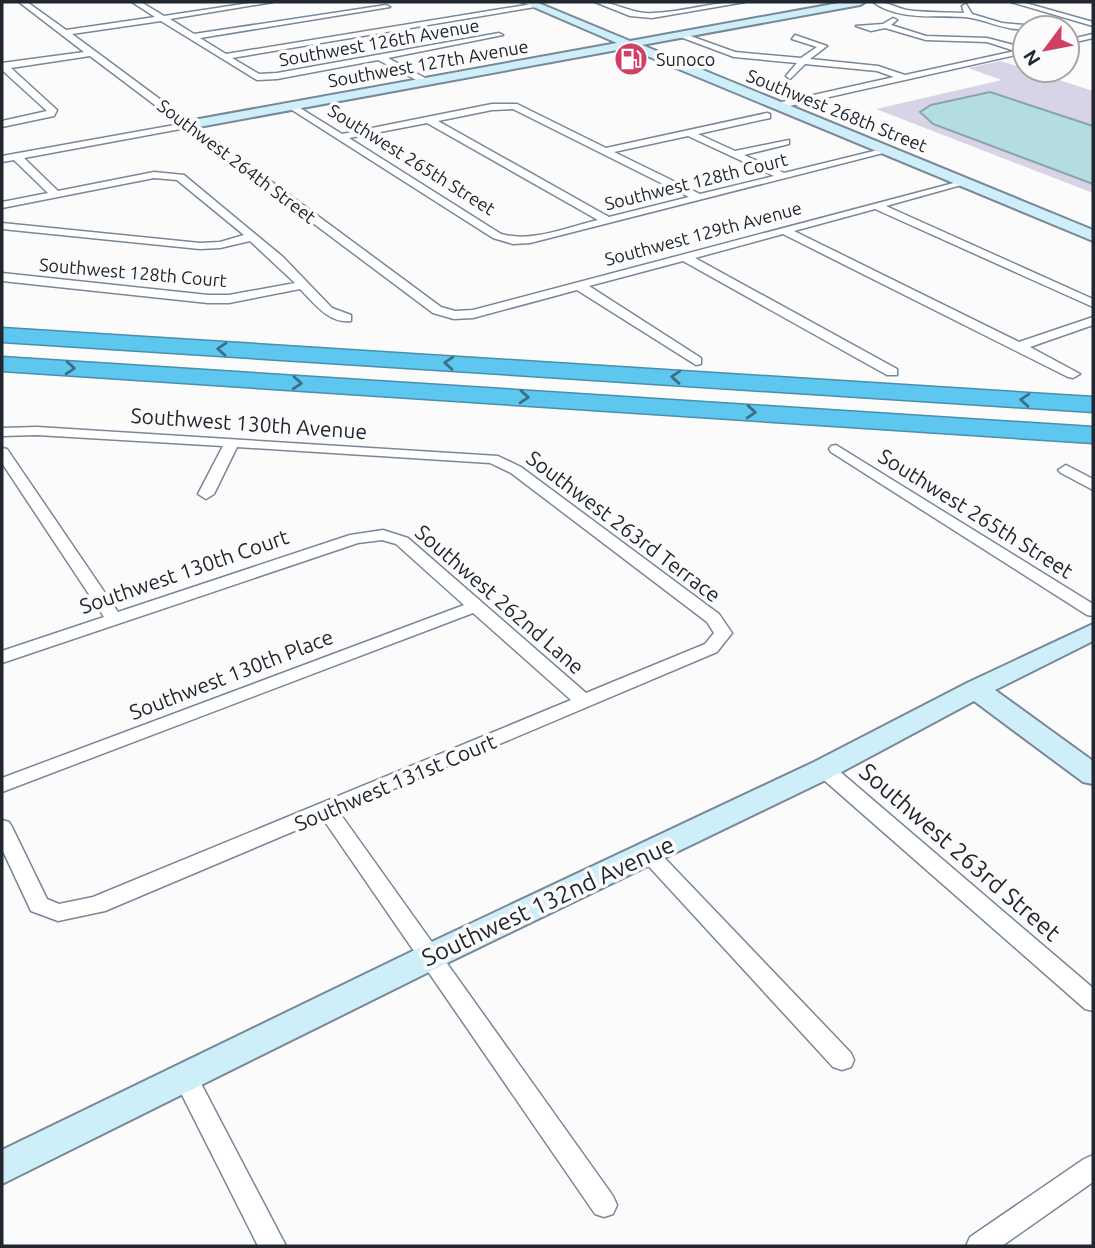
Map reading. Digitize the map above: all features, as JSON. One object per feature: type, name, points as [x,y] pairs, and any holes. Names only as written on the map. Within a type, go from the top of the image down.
[{"type":"highway","points":[[2,335],[1093,405]]},
{"type":"highway","points":[[2,364],[1093,435]]},
{"type":"main road","name":"Southwest 127th Avenue","points":[[188,125],[860,2]]},
{"type":"main road","name":"Southwest 268th Street","points":[[531,4],[629,44],[772,111],[887,152],[1093,236]]},
{"type":"main road","name":"Southwest 132nd Avenue","points":[[2,1168],[432,956],[824,769],[1093,631]]},
{"type":"main road","points":[[976,689],[1093,775]]},
{"type":"street","name":"Southwest 264th Street","points":[[23,2],[437,310],[454,315]]},
{"type":"street","points":[[136,2],[222,57],[531,4]]},
{"type":"street","points":[[65,33],[269,2]]},
{"type":"street","points":[[191,37],[389,8],[375,2]]},
{"type":"street","points":[[599,2],[628,12],[652,16],[741,2]]},
{"type":"street","points":[[714,2],[723,5]]},
{"type":"street","points":[[877,2],[890,9],[905,12],[969,15],[1011,25]]},
{"type":"street","points":[[1015,2],[1093,24]]},
{"type":"street","points":[[965,5],[969,15]]},
{"type":"street","points":[[905,12],[881,26],[926,38],[987,40],[1011,47]]},
{"type":"street","points":[[465,17],[475,22]]},
{"type":"street","points":[[411,18],[423,24]]},
{"type":"street","points":[[987,40],[1001,25]]},
{"type":"street","name":"Southwest 126th Avenue","points":[[222,57],[252,76],[264,77],[499,35],[486,27]]},
{"type":"street","points":[[680,35],[734,54],[878,69],[904,78]]},
{"type":"street","points":[[790,76],[803,61],[823,47],[795,37]]},
{"type":"street","points":[[920,49],[926,38]]},
{"type":"street","points":[[2,66],[92,52]]},
{"type":"street","points":[[606,151],[1011,54]]},
{"type":"street","points":[[381,58],[424,82]]},
{"type":"street","points":[[2,66],[52,110],[51,114],[2,124]]},
{"type":"street","points":[[340,137],[510,105],[699,198]]},
{"type":"street","name":"Southwest 265th Street","points":[[292,106],[497,236],[513,241]]},
{"type":"street","points":[[428,119],[608,221]]},
{"type":"street","name":"Southwest 127th Avenue","points":[[2,159],[188,125]]},
{"type":"street","points":[[689,133],[784,177]]},
{"type":"street","points":[[734,154],[786,142]]},
{"type":"street","name":"Southwest 128th Court","points":[[513,241],[530,240],[887,152]]},
{"type":"street","points":[[16,156],[56,195]]},
{"type":"street","points":[[2,205],[168,174],[180,177],[279,259],[328,311],[347,318]]},
{"type":"street","name":"Southwest 129th Avenue","points":[[454,315],[473,314],[961,182]]},
{"type":"street","points":[[876,205],[1093,303]]},
{"type":"street","points":[[2,226],[200,246],[220,245],[250,237]]},
{"type":"street","points":[[784,230],[1073,374]]},
{"type":"street","points":[[685,257],[892,372]]},
{"type":"street","name":"Southwest 128th Court","points":[[2,278],[208,299],[229,299],[302,285]]},
{"type":"street","points":[[578,285],[696,361]]},
{"type":"street","points":[[1018,347],[1093,321]]},
{"type":"street","name":"Southwest 130th Avenue","points":[[2,432],[37,431],[493,459]]},
{"type":"street","points":[[206,494],[232,442]]},
{"type":"street","name":"Southwest 265th Street","points":[[836,449],[1093,611]]},
{"type":"street","points":[[2,452],[114,619]]},
{"type":"street","name":"Southwest 263rd Terrace","points":[[493,459],[516,470],[713,618],[723,633]]},
{"type":"street","points":[[1066,470],[1093,485]]},
{"type":"street","name":"Southwest 130th Court","points":[[2,657],[356,538],[383,535]]},
{"type":"street","name":"Southwest 262nd Lane","points":[[383,535],[402,541],[585,702]]},
{"type":"street","name":"Southwest 130th Place","points":[[2,785],[476,606]]},
{"type":"street","name":"Southwest 131st Court","points":[[2,827],[39,905],[58,913],[97,905],[328,811],[711,648],[723,633]]},
{"type":"street","name":"Southwest 263rd Street","points":[[824,769],[1093,1002]]},
{"type":"street","points":[[328,811],[604,1205]]},
{"type":"street","points":[[649,854],[842,1060]]},
{"type":"street","points":[[186,1079],[272,1246]]},
{"type":"street","points":[[980,1246],[1093,1167]]},
{"type":"shaded area","points":[[1001,61],[1011,64],[1011,84],[1072,84],[1093,91],[1093,193],[876,109],[1002,80],[968,68]]},
{"type":"water","points":[[990,92],[1093,126],[1093,184],[933,124],[920,112],[931,105]]},
{"type":"place","name":"Sunoco","points":[[631,59]]}]
